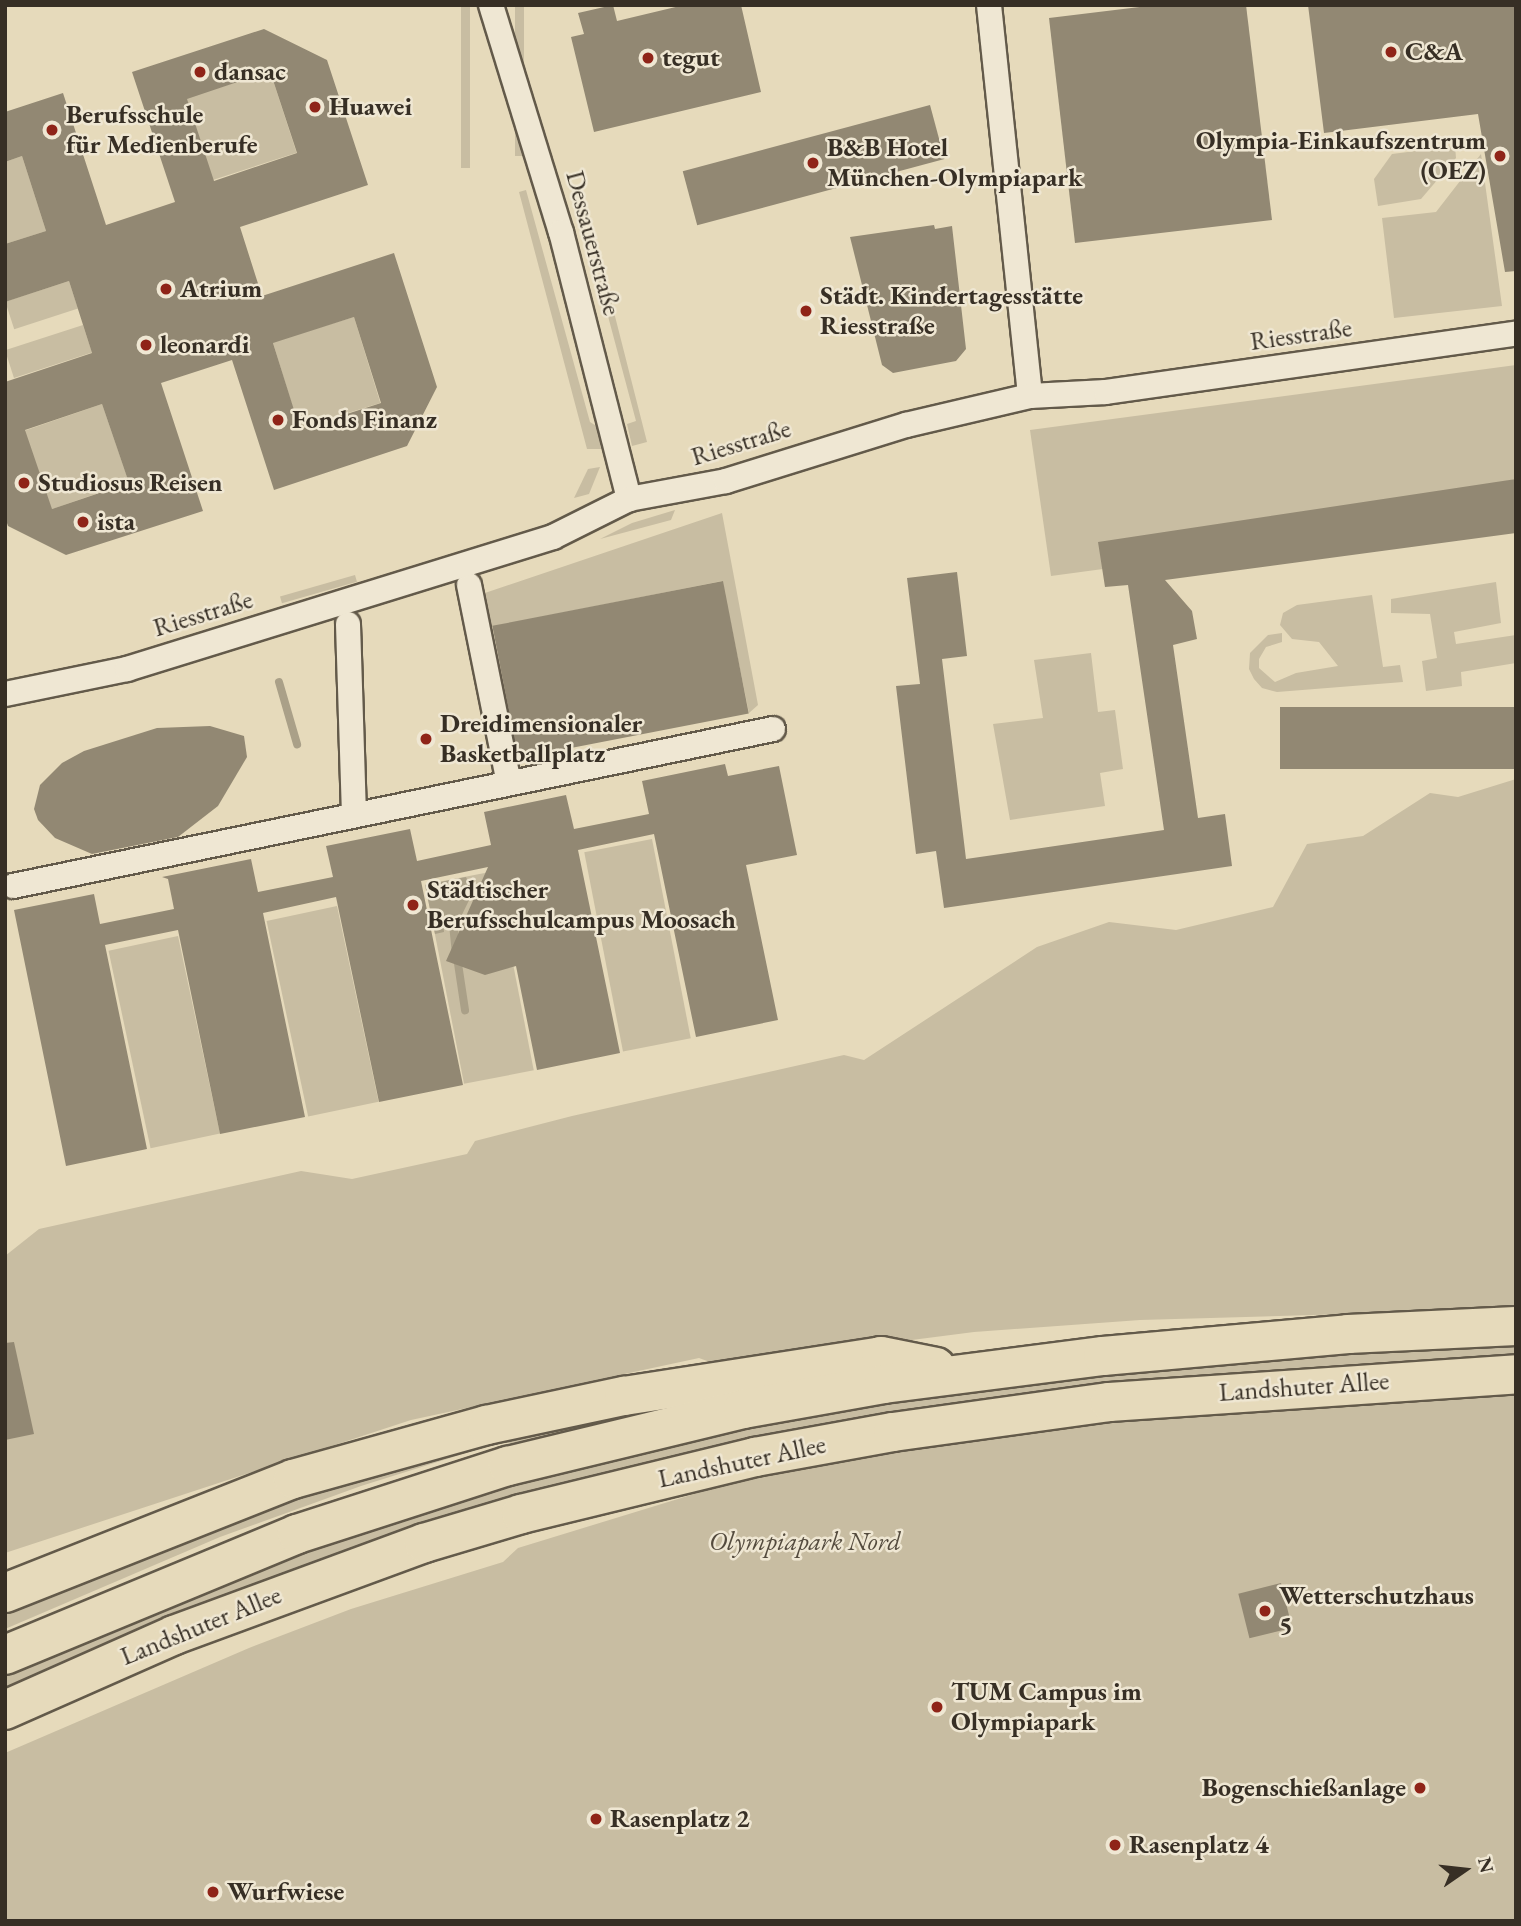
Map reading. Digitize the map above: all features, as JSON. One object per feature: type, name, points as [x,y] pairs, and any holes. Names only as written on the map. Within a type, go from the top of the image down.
[{"type":"highway","name":"Landshuter Allee","points":[[5,1655],[297,1534],[508,1466],[743,1409],[965,1373],[1215,1345],[1516,1326]]},
{"type":"highway","points":[[5,1572],[148,1533],[372,1456],[625,1396],[881,1356],[965,1373]]},
{"type":"highway","name":"Landshuter Allee","points":[[5,1710],[174,1635],[424,1543],[521,1514],[755,1457],[893,1432],[1110,1402],[1516,1374]]},
{"type":"highway","points":[[5,1593],[100,1559],[148,1533]]},
{"type":"street","name":"Dessauerstraße","points":[[491,5],[561,232],[629,499]]},
{"type":"street","points":[[989,5],[1030,396]]},
{"type":"street","name":"Riesstraße","points":[[5,694],[127,668],[553,537],[629,499],[714,484],[833,445],[1030,396],[1105,392],[1516,334]]},
{"type":"street","points":[[469,585],[509,783]]},
{"type":"street","points":[[348,624],[354,816]]},
{"type":"street","points":[[13,886],[773,729]]},
{"type":"green space","points":[[461,5],[470,5],[470,168],[461,168]]},
{"type":"green space","points":[[515,5],[524,5],[524,156],[515,156]]},
{"type":"green space","points":[[270,71],[297,153],[213,180],[186,98]]},
{"type":"green space","points":[[1455,146],[1456,158],[1421,199],[1378,206],[1374,179],[1392,154]]},
{"type":"green space","points":[[1481,154],[1502,306],[1394,318],[1382,218],[1436,212]]},
{"type":"green space","points":[[22,156],[46,231],[5,244],[5,162]]},
{"type":"green space","points":[[526,190],[590,422],[598,427],[601,449],[587,449],[519,192]]},
{"type":"green space","points":[[604,273],[647,442],[632,446],[627,424],[636,421],[597,275]]},
{"type":"green space","points":[[69,281],[78,309],[14,329],[5,302]]},
{"type":"green space","points":[[354,317],[380,403],[299,428],[273,342]]},
{"type":"green space","points":[[83,325],[92,353],[14,378],[5,350]]},
{"type":"green space","points":[[1516,365],[1516,479],[1103,569],[1051,576],[1030,430]]},
{"type":"green space","points":[[102,404],[129,482],[51,509],[24,431]]},
{"type":"green space","points":[[600,467],[589,494],[574,498],[588,469]]},
{"type":"green space","points":[[675,510],[671,520],[600,539],[632,523]]},
{"type":"green space","points":[[722,513],[758,705],[749,713],[722,581],[485,628],[479,595]]},
{"type":"green space","points":[[355,575],[357,582],[282,603],[280,596]]},
{"type":"green space","points":[[1496,582],[1501,623],[1454,632],[1456,644],[1516,635],[1516,663],[1461,672],[1462,686],[1426,691],[1422,661],[1437,658],[1430,614],[1391,613],[1391,599]]},
{"type":"green space","points":[[1372,595],[1383,667],[1400,665],[1403,682],[1277,692],[1262,688],[1254,679],[1249,669],[1250,653],[1268,635],[1282,633],[1282,642],[1266,647],[1259,659],[1259,668],[1275,682],[1296,673],[1338,666],[1319,642],[1292,639],[1280,625],[1283,613],[1297,605]]},
{"type":"green space","points":[[1091,653],[1098,712],[1115,710],[1123,769],[1100,773],[1105,806],[1010,820],[993,724],[1043,718],[1034,660]]},
{"type":"green space","points":[[1516,779],[1516,1309],[1140,1320],[974,1332],[718,1365],[699,1358],[411,1420],[5,1553],[5,1256],[39,1229],[301,1171],[352,1179],[467,1154],[475,1141],[572,1116],[844,1055],[864,1060],[1037,947],[1109,922],[1176,930],[1273,907],[1307,844],[1363,836],[1430,793],[1458,797]]},
{"type":"green space","points":[[652,839],[691,1038],[623,1051],[584,852]]},
{"type":"green space","points":[[495,871],[534,1070],[464,1084],[425,885]]},
{"type":"green space","points":[[337,906],[379,1102],[308,1117],[267,921]]},
{"type":"green space","points":[[178,936],[220,1134],[151,1148],[109,951]]},
{"type":"green space","points":[[1516,1340],[1516,1358],[1133,1386],[204,1606],[96,1647],[5,1692],[5,1673],[89,1635],[384,1519],[612,1456],[866,1403],[1138,1367]]},
{"type":"green space","name":"TUM Campus im Olympiapark","points":[[1516,1393],[1516,1921],[5,1921],[5,1753],[249,1648],[351,1609],[503,1562],[518,1548],[717,1487],[915,1444],[1067,1425]]},
{"type":"green space","points":[[637,1411],[635,1417],[522,1446],[501,1442],[361,1486],[220,1537],[5,1629],[5,1605],[215,1524],[405,1461]]},
{"type":"shaded area","points":[[466,877],[473,892],[458,923],[459,952],[452,954],[448,915],[443,916],[444,932],[435,934],[425,885]]},
{"type":"building","points":[[613,5],[617,21],[684,5],[741,5],[761,92],[594,132],[571,37],[584,34],[578,13]]},
{"type":"building","points":[[1156,5],[1246,5],[1272,220],[1075,243],[1049,18]]},
{"type":"building","name":"Olympia-Einkaufszentrum (OEZ)","points":[[1308,5],[1516,5],[1516,271],[1505,272],[1478,114],[1324,133]]},
{"type":"building","name":"Atrium","points":[[264,29],[327,60],[368,185],[240,227],[262,296],[394,253],[437,387],[407,446],[274,490],[232,360],[161,383],[203,511],[66,555],[8,526],[5,517],[5,382],[92,353],[69,281],[5,302],[5,244],[46,231],[22,156],[5,162],[5,112],[63,93],[106,225],[175,202],[132,72]],"holes":[[[270,71],[297,153],[214,181],[187,99]],[[354,317],[381,403],[300,429],[273,343]],[[102,404],[129,483],[52,509],[25,430]]]},
{"type":"building","name":"B&B Hotel München-Olympiapark","points":[[930,105],[944,159],[697,225],[683,171]]},
{"type":"building","points":[[934,225],[935,229],[952,226],[966,349],[956,361],[893,373],[882,365],[850,237]]},
{"type":"building","points":[[1516,479],[1516,533],[1165,580],[1192,611],[1197,639],[1173,645],[1198,818],[1225,814],[1232,866],[944,908],[936,851],[916,854],[896,686],[920,684],[907,578],[957,572],[967,656],[942,659],[966,859],[1164,830],[1128,585],[1105,587],[1098,542]]},
{"type":"building","points":[[723,581],[749,714],[518,758],[492,626]]},
{"type":"building","points":[[1280,707],[1516,707],[1516,769],[1280,769]]},
{"type":"building","points":[[210,726],[244,736],[247,757],[218,806],[178,837],[92,854],[55,838],[38,820],[34,809],[40,785],[62,763],[84,751],[157,728]]},
{"type":"building","points":[[725,764],[728,776],[779,766],[797,855],[746,865],[778,1020],[696,1037],[654,834],[578,850],[620,1053],[537,1070],[516,966],[485,975],[446,961],[488,867],[421,881],[463,1085],[379,1102],[336,897],[263,913],[305,1117],[220,1134],[178,930],[105,945],[147,1149],[66,1166],[14,910],[94,894],[100,924],[174,909],[168,879],[162,877],[251,859],[258,892],[333,877],[326,846],[410,829],[417,861],[491,845],[484,812],[566,795],[574,829],[649,814],[642,781]]},
{"type":"building","points":[[14,1342],[34,1434],[5,1440],[5,1343]]},
{"type":"building","name":"Wetterschutzhaus 5","points":[[1281,1583],[1292,1628],[1249,1638],[1238,1594]]},
{"type":"waterway","points":[[279,682],[297,744]]},
{"type":"waterway","points":[[457,957],[465,1010]]},
{"type":"place","name":"C&A","points":[[1391,52]]},
{"type":"place","name":"tegut","points":[[648,58]]},
{"type":"place","name":"dansac","points":[[200,72]]},
{"type":"place","name":"Huawei","points":[[315,107]]},
{"type":"place","name":"Berufsschule für Medienberufe","points":[[52,130]]},
{"type":"place","name":"Olympia-Einkaufszentrum (OEZ)","points":[[1500,156]]},
{"type":"place","name":"B&B Hotel München-Olympiapark","points":[[813,163]]},
{"type":"place","name":"Atrium","points":[[166,289]]},
{"type":"place","name":"Städt. Kindertagesstätte Riesstraße","points":[[806,311]]},
{"type":"place","name":"leonardi","points":[[146,345]]},
{"type":"place","name":"Fonds Finanz","points":[[278,420]]},
{"type":"place","name":"Studiosus Reisen","points":[[24,483]]},
{"type":"place","name":"ista","points":[[83,522]]},
{"type":"place","name":"Dreidimensionaler Basketballplatz","points":[[426,739]]},
{"type":"place","name":"Städtischer Berufsschulcampus Moosach","points":[[413,905]]},
{"type":"place","name":"Wetterschutzhaus 5","points":[[1265,1611]]},
{"type":"place","name":"TUM Campus im Olympiapark","points":[[937,1707]]},
{"type":"place","name":"Bogenschießanlage","points":[[1420,1788]]},
{"type":"place","name":"Rasenplatz 2","points":[[596,1819]]},
{"type":"place","name":"Rasenplatz 4","points":[[1115,1845]]},
{"type":"place","name":"Wurfwiese","points":[[213,1892]]},
{"type":"park label","name":"Olympiapark Nord","points":[[805,1542]]}]
